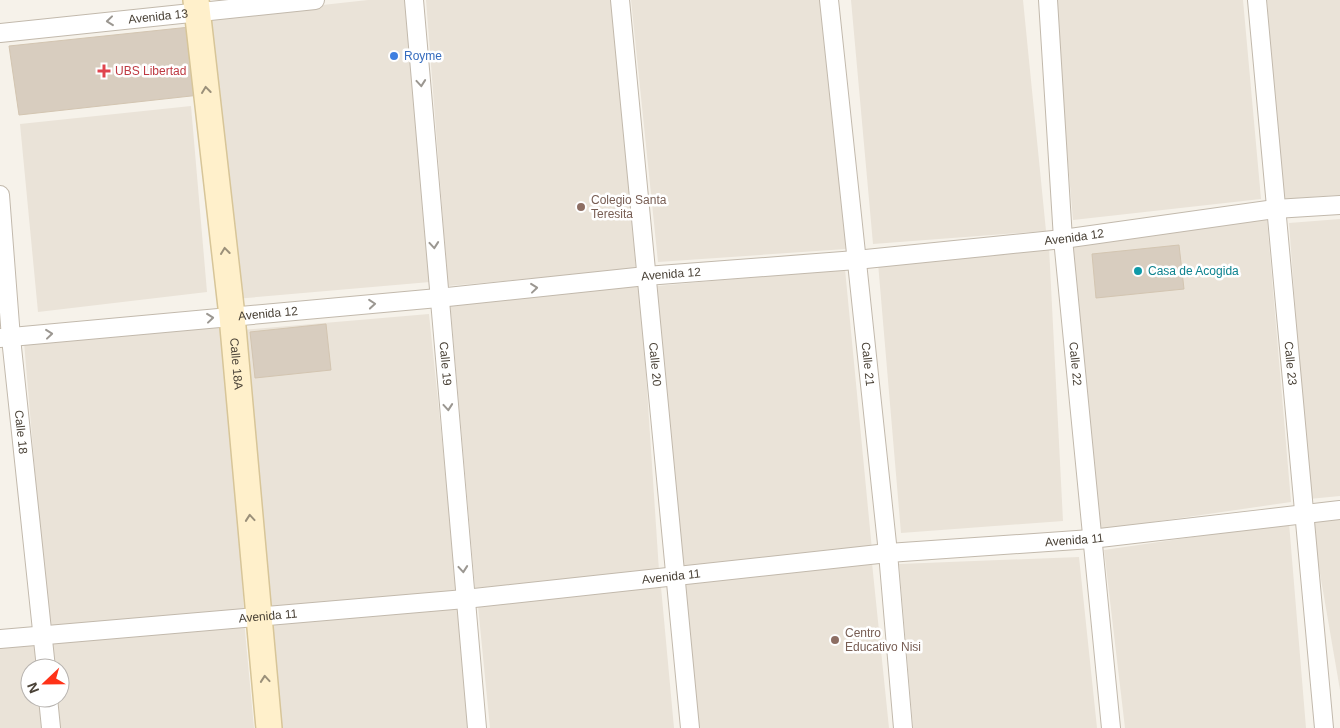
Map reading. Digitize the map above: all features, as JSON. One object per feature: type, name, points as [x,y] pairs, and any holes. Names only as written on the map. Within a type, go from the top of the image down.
[{"type":"street","name":"Avenida 13","points":[[0,33],[197,6],[316,0]]},
{"type":"street","name":"Calle 19","points":[[414,0],[438,298],[478,728]]},
{"type":"street","name":"Calle 20","points":[[620,0],[690,728]]},
{"type":"street","name":"Calle 21","points":[[829,0],[888,553],[903,728]]},
{"type":"street","name":"Calle 22","points":[[1048,0],[1063,239],[1111,728]]},
{"type":"street","name":"Calle 23","points":[[1257,0],[1324,728]]},
{"type":"street","name":"Calle 18A","points":[[197,6],[232,316],[269,728]]},
{"type":"street","name":"Calle 18","points":[[0,195],[5,338],[45,658]]},
{"type":"street","name":"Avenida 12","points":[[5,338],[438,298],[646,276],[856,260],[1063,239],[1275,210],[1340,205]]},
{"type":"street","name":"Avenida 11","points":[[0,639],[259,615],[466,599],[888,553],[1091,539],[1340,510]]},
{"type":"street","points":[[49,708],[51,728]]},
{"type":"shaded area","points":[[368,0],[406,0],[430,282],[235,299],[205,18]]},
{"type":"shaded area","points":[[426,0],[612,0],[636,269],[448,286]]},
{"type":"shaded area","points":[[631,0],[820,0],[846,249],[658,262]]},
{"type":"shaded area","points":[[851,0],[1023,0],[1046,231],[873,244]]},
{"type":"shaded area","points":[[1054,0],[1243,0],[1261,199],[1073,220]]},
{"type":"shaded area","points":[[1267,0],[1340,0],[1340,195],[1283,199]]},
{"type":"shaded area","points":[[191,106],[207,292],[38,312],[20,124]]},
{"type":"shaded area","points":[[1267,219],[1291,502],[1098,530],[1072,241]]},
{"type":"shaded area","points":[[1340,219],[1340,496],[1309,499],[1289,223]]},
{"type":"shaded area","points":[[1049,247],[1063,521],[901,533],[878,263]]},
{"type":"shaded area","points":[[845,269],[872,550],[680,567],[657,286]]},
{"type":"shaded area","points":[[640,283],[659,571],[475,588],[450,302]]},
{"type":"shaded area","points":[[429,314],[458,594],[264,609],[242,330]]},
{"type":"shaded area","points":[[224,320],[244,609],[48,626],[24,342]]},
{"type":"shaded area","points":[[1340,518],[1340,690],[1311,521]]},
{"type":"shaded area","points":[[1289,523],[1306,728],[1125,728],[1104,550]]},
{"type":"shaded area","points":[[1079,557],[1097,728],[913,728],[899,564]]},
{"type":"shaded area","points":[[872,563],[889,728],[693,728],[678,582]]},
{"type":"shaded area","points":[[661,587],[674,728],[490,728],[478,606]]},
{"type":"shaded area","points":[[461,602],[471,728],[277,728],[267,619]]},
{"type":"shaded area","points":[[244,620],[254,728],[56,728],[54,708],[70,708],[70,658],[49,658],[48,639]]},
{"type":"shaded area","points":[[35,643],[36,658],[20,658],[20,708],[40,708],[41,728],[0,728],[0,647]]},
{"type":"building","name":"UBS Libertad","points":[[190,27],[200,95],[19,115],[9,46]]},
{"type":"building","name":"Casa de Acogida","points":[[1179,245],[1184,289],[1096,298],[1092,254]]},
{"type":"building","points":[[326,324],[331,370],[255,378],[250,332]]},
{"type":"place","name":"Royme","points":[[394,56]]},
{"type":"place","name":"UBS Libertad","points":[[104,71]]},
{"type":"place","name":"Colegio Santa Teresita","points":[[581,207]]},
{"type":"place","name":"Casa de Acogida","points":[[1138,271]]},
{"type":"place","name":"Centro Educativo Nisi","points":[[835,640]]}]
